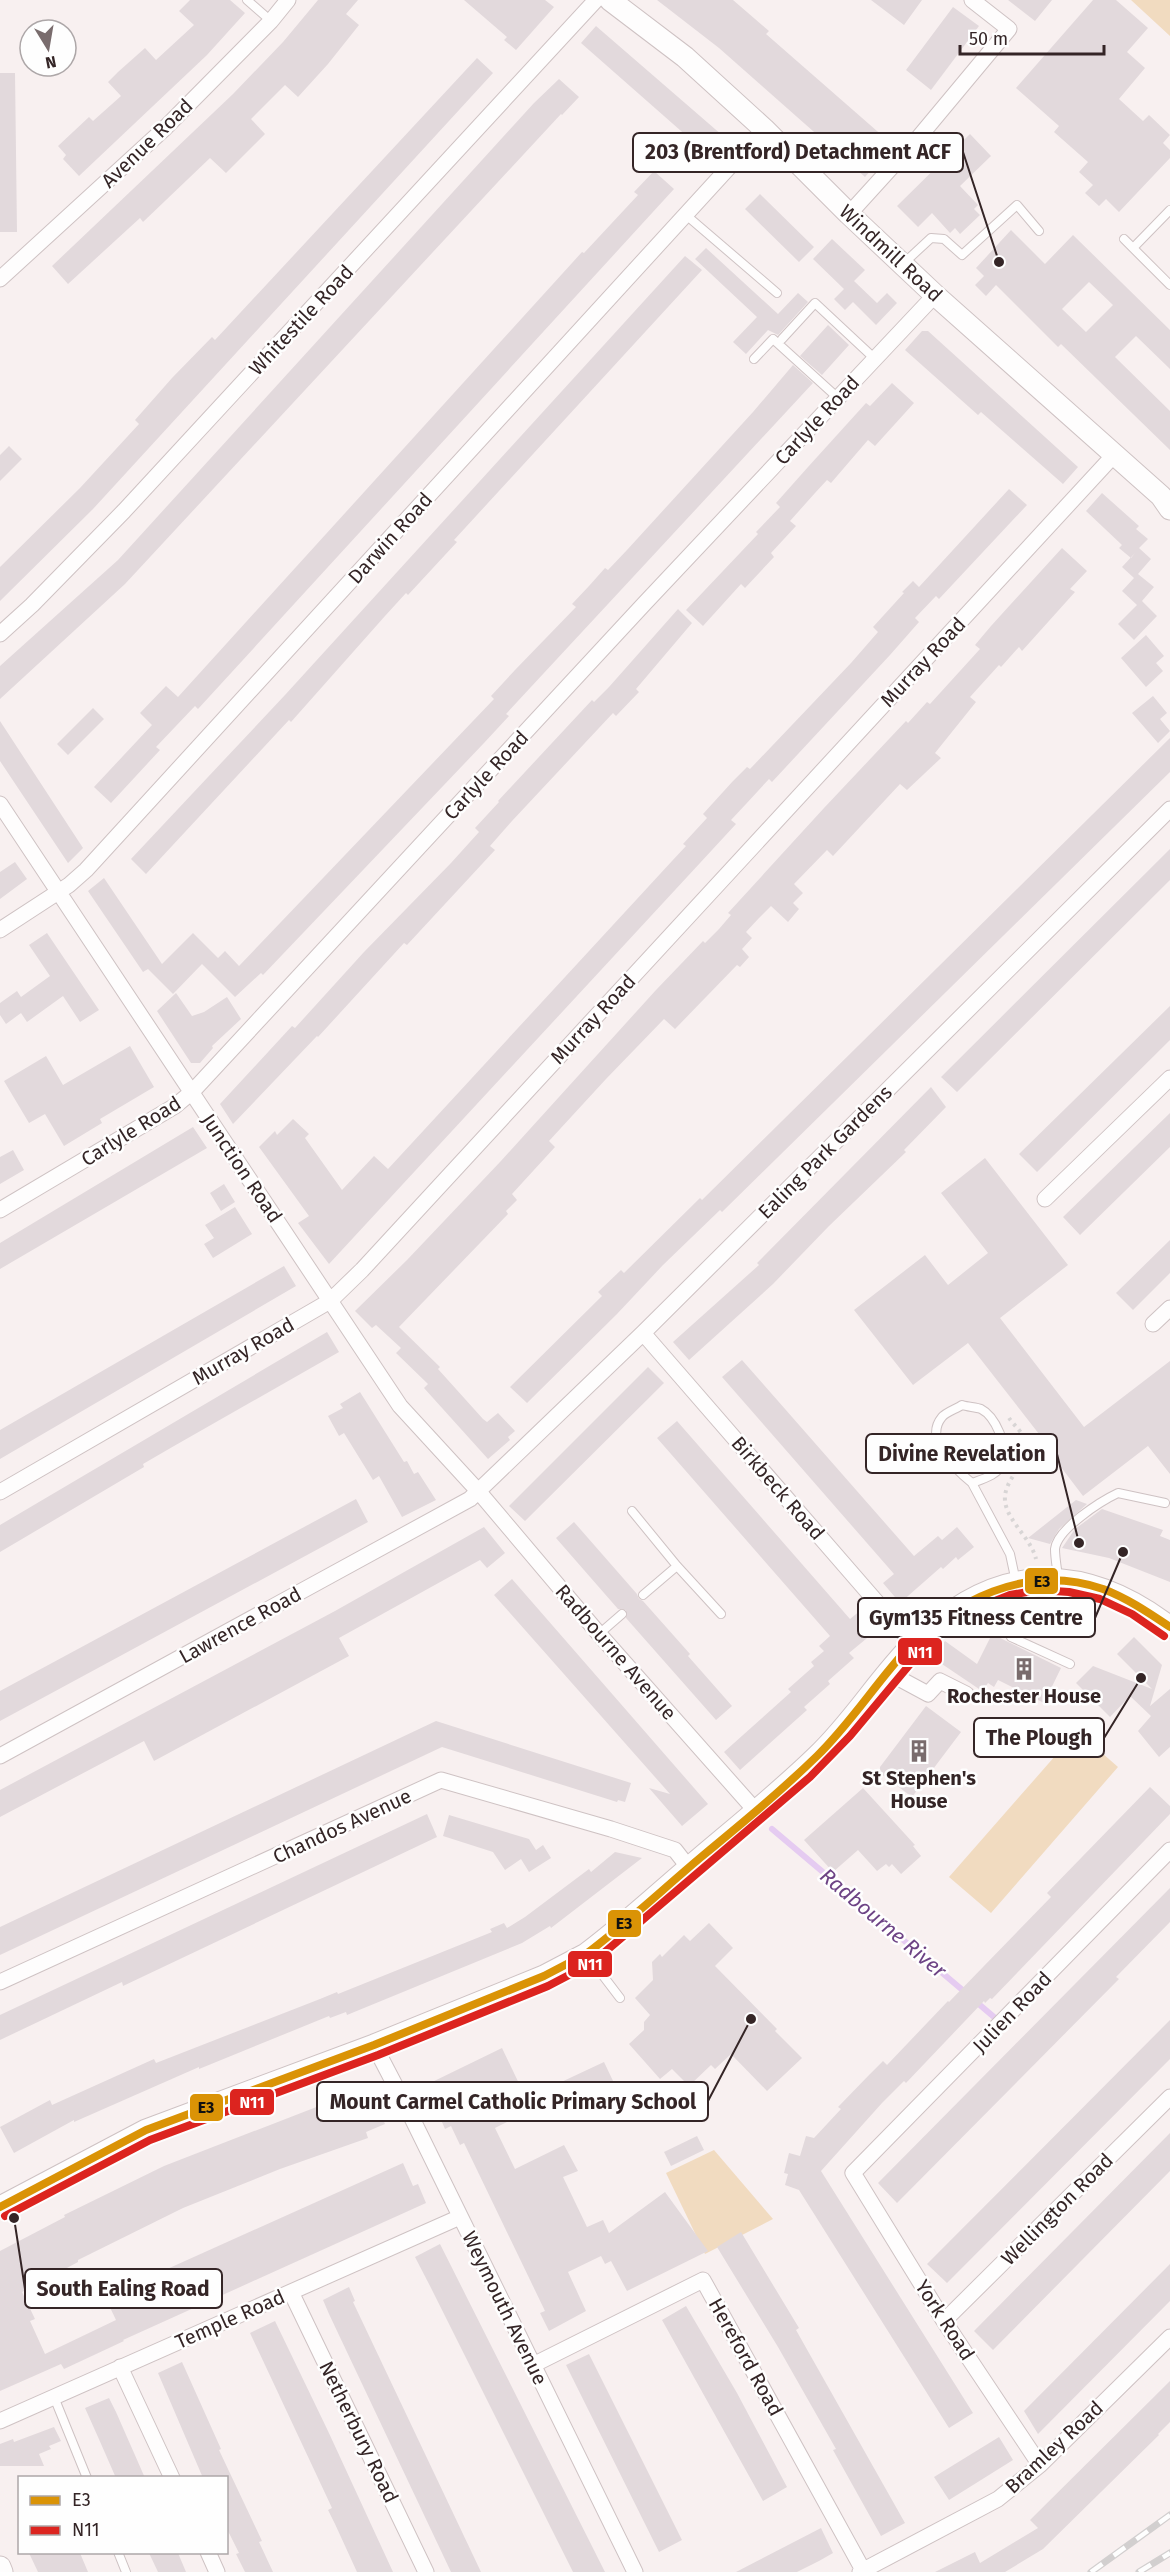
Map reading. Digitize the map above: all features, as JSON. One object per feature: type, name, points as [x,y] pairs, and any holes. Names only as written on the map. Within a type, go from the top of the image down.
[{"type":"main road","name":"Windmill Road","points":[[610,0],[685,57],[764,129],[935,295],[1161,496],[1170,509]]},
{"type":"main road","points":[[0,2207],[146,2130],[374,2045],[544,1976],[586,1954],[818,1756],[913,1644],[958,1605],[993,1588],[1016,1582],[1058,1579],[1093,1586],[1116,1594],[1146,1609],[1170,1627]]},
{"type":"main road","points":[[0,2567],[2,2572]]},
{"type":"street","name":"Avenue Road","points":[[0,279],[164,129],[271,21],[288,0]]},
{"type":"street","name":"Whitestile Road","points":[[0,634],[32,606],[124,511],[596,0]]},
{"type":"street","points":[[849,214],[919,137],[1009,29],[972,0]]},
{"type":"street","name":"Darwin Road","points":[[0,930],[86,870],[764,129]]},
{"type":"street","name":"Carlyle Road","points":[[0,1210],[176,1106],[192,1092],[935,295]]},
{"type":"street","name":"Murray Road","points":[[0,1492],[330,1300],[362,1270],[1114,455]]},
{"type":"street","name":"Junction Road","points":[[0,804],[400,1407],[478,1492]]},
{"type":"street","name":"Ealing Park Gardens","points":[[478,1492],[643,1333],[1170,809]]},
{"type":"street","points":[[1045,1199],[1170,1078]]},
{"type":"street","points":[[1153,1324],[1170,1308]]},
{"type":"street","name":"Birkbeck Road","points":[[643,1333],[913,1644]]},
{"type":"street","name":"Radbourne Avenue","points":[[478,1492],[599,1634],[755,1810]]},
{"type":"street","name":"Lawrence Road","points":[[0,1756],[478,1492]]},
{"type":"street","points":[[889,1673],[928,1694],[940,1681],[966,1694]]},
{"type":"street","name":"Chandos Avenue","points":[[0,1982],[441,1780],[611,1829],[675,1851],[689,1868]]},
{"type":"street","name":"Julien Road","points":[[853,2173],[1170,1850]]},
{"type":"street","name":"Weymouth Avenue","points":[[374,2045],[635,2572]]},
{"type":"street","name":"Wellington Road","points":[[944,2321],[1170,2097]]},
{"type":"street","name":"York Road","points":[[853,2173],[944,2321],[1040,2465]]},
{"type":"street","name":"Temple Road","points":[[0,2421],[460,2217]]},
{"type":"street","name":"Hereford Road","points":[[533,2365],[703,2280],[862,2571]]},
{"type":"street","name":"Netherbury Road","points":[[291,2292],[426,2572]]},
{"type":"street","name":"Bramley Road","points":[[862,2571],[998,2499],[1040,2465],[1170,2337]]},
{"type":"street","points":[[120,2367],[171,2476]]},
{"type":"street","points":[[208,2554],[217,2572]]},
{"type":"lane","points":[[247,0],[271,21]]},
{"type":"lane","points":[[903,264],[931,238],[944,239],[962,255],[1017,205],[1039,231]]},
{"type":"lane","points":[[1133,248],[1170,210]]},
{"type":"lane","points":[[686,215],[777,293]]},
{"type":"lane","points":[[1124,239],[1170,285]]},
{"type":"lane","points":[[782,339],[815,303],[875,359]]},
{"type":"lane","points":[[754,359],[773,339],[838,398]]},
{"type":"lane","points":[[972,1483],[989,1477],[1003,1463],[1004,1446],[997,1426],[982,1409],[962,1406],[943,1415],[936,1427],[937,1441],[951,1463],[972,1483],[1010,1554],[1016,1582]]},
{"type":"lane","points":[[1058,1579],[1055,1548],[1062,1533],[1078,1519],[1118,1493],[1164,1503]]},
{"type":"lane","points":[[632,1511],[677,1566],[721,1614]]},
{"type":"lane","points":[[644,1595],[677,1566]]},
{"type":"lane","points":[[993,1588],[1003,1623],[1011,1637],[1070,1664]]},
{"type":"lane","points":[[599,1634],[622,1614]]},
{"type":"lane","points":[[586,1954],[620,1998]]},
{"type":"lane","points":[[54,2397],[86,2476]]},
{"type":"lane","points":[[118,2554],[126,2572]]},
{"type":"path","points":[[1002,1410],[1026,1440],[1025,1457],[1012,1475],[1005,1501],[1009,1513],[1034,1548],[1036,1559]]},
{"type":"shaded area","points":[[1131,0],[1170,0],[1170,36]]},
{"type":"shaded area","points":[[1077,1731],[1118,1767],[991,1913],[949,1877]]},
{"type":"shaded area","points":[[714,2150],[773,2219],[705,2254],[666,2173]]},
{"type":"building","points":[[190,0],[230,0],[245,13],[207,55],[79,176],[63,159],[66,155],[58,146],[89,117],[93,121],[121,96],[108,82],[118,72],[145,48],[156,60],[194,25],[179,11]]},
{"type":"building","points":[[318,0],[358,0],[346,14],[359,25],[328,64],[298,97],[285,85],[251,119],[265,134],[226,173],[210,158],[143,222],[140,218],[68,284],[52,266],[233,94],[283,42]]},
{"type":"building","points":[[464,0],[545,0],[554,7],[516,50],[504,40],[507,37]]},
{"type":"building","points":[[657,0],[733,0],[769,31],[766,34],[893,145],[865,177],[719,48]]},
{"type":"building","points":[[871,0],[922,0],[904,25]]},
{"type":"building","points":[[1008,0],[1052,0],[1035,21]]},
{"type":"building","points":[[1093,0],[1116,0],[1148,28],[1127,52],[1145,68],[1119,99],[1143,121],[1149,115],[1170,135],[1163,143],[1170,150],[1170,158],[1119,212],[1106,199],[1099,206],[1085,193],[1093,185],[1079,172],[1088,162],[1054,132],[1059,126],[1016,88]]},
{"type":"building","points":[[953,7],[979,26],[931,90],[906,70]]},
{"type":"building","points":[[596,26],[730,142],[714,160],[581,43]]},
{"type":"building","points":[[477,58],[493,73],[93,509],[0,601],[0,567],[80,488],[139,424],[135,420],[172,378],[212,337],[215,340]]},
{"type":"building","points":[[0,73],[15,73],[17,232],[0,232]]},
{"type":"building","points":[[559,79],[579,97],[125,584],[0,699],[0,666],[118,560],[534,103]]},
{"type":"building","points":[[970,134],[991,156],[960,186],[978,205],[974,209],[980,215],[960,234],[955,228],[950,233],[932,213],[918,227],[897,206]]},
{"type":"building","points":[[654,171],[674,189],[198,709],[195,706],[156,747],[160,750],[111,803],[94,787],[152,725],[140,713],[166,686],[178,697],[582,252],[584,253],[638,195],[634,192]]},
{"type":"building","points":[[760,194],[814,247],[799,262],[745,209]]},
{"type":"building","points":[[1011,230],[1045,264],[1073,235],[1170,330],[1170,369],[1136,336],[1115,357],[1170,411],[1170,450],[1061,344],[1058,347],[996,285],[986,296],[975,285],[984,276],[976,268]],"holes":[[[1089,282],[1113,305],[1086,332],[1062,309]]]},
{"type":"building","points":[[832,239],[865,270],[854,281],[877,303],[887,293],[897,303],[876,325],[853,302],[845,310],[834,299],[844,289],[813,259]]},
{"type":"building","points":[[706,248],[778,314],[798,293],[808,302],[778,335],[768,330],[746,354],[733,342],[757,317],[695,259]]},
{"type":"building","points":[[685,256],[702,270],[454,540],[457,542],[408,595],[406,593],[291,722],[289,720],[146,874],[131,859],[285,695]]},
{"type":"building","points":[[828,325],[849,345],[822,375],[800,356]]},
{"type":"building","points":[[922,331],[928,331],[1078,467],[1063,484],[981,412],[978,415],[905,350]]},
{"type":"building","points":[[793,365],[813,383],[506,714],[509,716],[484,743],[263,975],[261,973],[235,997],[202,964],[173,994],[148,969],[143,972],[88,891],[104,878],[162,964],[193,933],[218,958],[225,951],[239,966],[494,699],[491,696],[576,607],[572,604],[605,568],[608,570],[627,550]]},
{"type":"building","points":[[892,383],[914,403],[875,446],[868,440],[831,483],[827,480],[790,521],[796,526],[771,553],[774,557],[745,588],[741,584],[703,626],[686,610],[758,534],[756,532],[780,507],[776,503],[866,403],[870,406]]},
{"type":"building","points":[[9,446],[22,459],[0,481],[0,455]]},
{"type":"building","points":[[1009,489],[1027,505],[939,599],[936,596],[915,618],[919,622],[890,655],[772,782],[769,779],[731,820],[736,824],[329,1264],[298,1223],[309,1216],[259,1147],[275,1131],[277,1135],[293,1119],[309,1134],[305,1138],[342,1190],[374,1156],[388,1169],[686,846],[683,844],[707,818],[703,814],[733,781],[747,767],[750,769],[851,663],[878,632],[873,627],[904,593],[902,592],[913,581],[919,587]]},
{"type":"building","points":[[1102,493],[1139,526],[1136,529],[1148,539],[1139,548],[1151,559],[1138,574],[1154,587],[1142,601],[1157,616],[1134,640],[1118,624],[1137,605],[1122,591],[1134,578],[1122,567],[1131,558],[1119,548],[1122,545],[1086,511]]},
{"type":"building","points":[[1062,548],[1087,571],[1070,589],[1075,592],[1022,651],[1019,647],[970,697],[976,702],[935,753],[941,758],[907,790],[900,784],[833,856],[827,850],[794,884],[803,893],[793,903],[799,909],[788,922],[771,906],[759,918],[746,932],[752,938],[742,949],[749,957],[740,967],[737,965],[675,1029],[664,1019],[606,1079],[549,1141],[555,1147],[512,1194],[517,1200],[506,1211],[508,1214],[399,1327],[440,1367],[438,1369],[483,1419],[487,1422],[498,1413],[515,1431],[508,1437],[510,1440],[488,1459],[424,1388],[428,1384],[396,1353],[401,1348],[376,1325],[372,1328],[355,1311],[500,1162],[656,990],[703,941],[705,943],[719,929],[731,915],[728,913],[906,721],[908,723],[927,702],[930,704],[980,649],[975,645],[991,626]]},
{"type":"building","points":[[678,609],[692,623],[636,689],[639,692],[616,716],[613,713],[490,846],[495,850],[407,945],[404,943],[318,1037],[233,1124],[220,1104],[292,1026],[295,1028],[364,952],[451,863],[479,832],[475,828],[498,801],[592,700],[594,702],[609,687]]},
{"type":"building","points":[[1146,635],[1164,656],[1156,663],[1163,671],[1146,687],[1121,658]]},
{"type":"building","points":[[1153,696],[1167,713],[1160,719],[1170,731],[1158,743],[1132,713]]},
{"type":"building","points":[[93,708],[104,719],[68,755],[57,744]]},
{"type":"building","points":[[0,721],[83,848],[68,863],[0,761]]},
{"type":"building","points":[[1170,738],[1170,772],[722,1212],[720,1210],[663,1265],[527,1403],[510,1387],[602,1296],[598,1292],[621,1270],[624,1273],[700,1198],[702,1200]]},
{"type":"building","points":[[1170,849],[1170,880],[957,1092],[941,1077]]},
{"type":"building","points":[[15,862],[27,879],[0,899],[0,872]]},
{"type":"building","points":[[47,933],[99,1010],[80,1022],[63,996],[27,1022],[21,1013],[6,1024],[0,1015],[0,1003],[17,991],[21,997],[50,976],[29,945]]},
{"type":"building","points":[[176,993],[192,1016],[204,1012],[227,997],[241,1019],[212,1046],[213,1048],[200,1063],[191,1063],[157,1011]]},
{"type":"building","points":[[1170,1006],[1170,1040],[1037,1172],[1019,1154]]},
{"type":"building","points":[[130,1046],[154,1087],[100,1119],[102,1123],[64,1146],[45,1114],[29,1123],[4,1081],[46,1056],[63,1085]]},
{"type":"building","points":[[931,1087],[946,1107],[904,1150],[906,1152],[773,1284],[689,1360],[673,1342],[759,1265],[757,1263]]},
{"type":"building","points":[[1170,1113],[1170,1147],[1080,1235],[1063,1217]]},
{"type":"building","points":[[193,1127],[207,1148],[0,1269],[0,1243]]},
{"type":"building","points":[[13,1150],[24,1170],[0,1184],[0,1157]]},
{"type":"building","points":[[985,1158],[1068,1265],[1000,1318],[1084,1427],[1170,1361],[1170,1474],[1148,1446],[1083,1496],[1051,1454],[1053,1452],[968,1343],[913,1385],[854,1310],[925,1255],[948,1285],[988,1253],[941,1193]]},
{"type":"building","points":[[224,1184],[235,1202],[221,1211],[210,1193]]},
{"type":"building","points":[[235,1207],[252,1234],[213,1258],[204,1244],[214,1238],[205,1225]]},
{"type":"building","points":[[1170,1240],[1170,1273],[1133,1310],[1116,1293]]},
{"type":"building","points":[[284,1266],[296,1286],[0,1459],[0,1430]]},
{"type":"building","points":[[327,1332],[339,1352],[143,1464],[144,1467],[0,1552],[0,1525]]},
{"type":"building","points":[[742,1360],[914,1556],[938,1536],[942,1540],[957,1527],[974,1547],[958,1560],[956,1557],[943,1569],[941,1567],[900,1603],[883,1583],[894,1574],[722,1377]]},
{"type":"building","points":[[648,1367],[664,1383],[525,1521],[509,1506]]},
{"type":"building","points":[[360,1392],[404,1462],[407,1461],[414,1474],[418,1472],[436,1500],[402,1517],[379,1476],[373,1480],[344,1433],[339,1436],[328,1416],[343,1408],[340,1404]]},
{"type":"building","points":[[677,1421],[850,1619],[861,1610],[878,1629],[849,1653],[854,1658],[804,1707],[807,1710],[740,1770],[724,1752],[791,1692],[788,1689],[814,1666],[811,1662],[824,1651],[819,1646],[830,1636],[657,1438]]},
{"type":"building","points":[[356,1499],[368,1522],[0,1721],[0,1691]]},
{"type":"building","points":[[1076,1500],[1087,1504],[1059,1529],[1050,1544],[1028,1538]]},
{"type":"building","points":[[1102,1509],[1163,1530],[1160,1536],[1170,1540],[1170,1582],[1109,1558],[1062,1548],[1075,1529]]},
{"type":"building","points":[[574,1522],[639,1599],[690,1654],[688,1656],[732,1706],[716,1720],[626,1618],[626,1610],[618,1609],[556,1538]]},
{"type":"building","points":[[484,1527],[505,1553],[487,1568],[480,1560],[339,1638],[349,1656],[154,1761],[144,1741],[0,1817],[0,1790],[335,1611]]},
{"type":"building","points":[[512,1579],[708,1804],[682,1826],[649,1788],[670,1794],[494,1595]]},
{"type":"building","name":"Rochester House","points":[[992,1634],[1061,1668],[1044,1703],[998,1680],[994,1687],[988,1683],[982,1691],[933,1658],[945,1641],[977,1664]]},
{"type":"building","points":[[1134,1637],[1162,1665],[1150,1706],[1170,1689],[1170,1747],[1159,1757],[1138,1731],[1151,1716],[1130,1696],[1110,1717],[1076,1683],[1093,1666],[1152,1689],[1117,1654]]},
{"type":"building","name":"St Stephen's House","points":[[926,1706],[961,1732],[912,1797],[880,1773],[880,1767]]},
{"type":"building","points":[[436,1721],[631,1783],[625,1802],[618,1800],[617,1802],[442,1747],[0,1955],[0,1927]]},
{"type":"building","points":[[1150,1787],[1170,1806],[1170,1814],[992,1999],[990,1998],[985,2003],[984,2001],[906,2083],[904,2081],[882,2103],[821,2171],[973,2413],[949,2428],[799,2190],[785,2185],[788,2174],[784,2173],[789,2153],[800,2156],[806,2136],[814,2138],[841,2109],[838,2107],[883,2061],[887,2065],[1051,1897],[1047,1893]]},
{"type":"building","points":[[863,1788],[915,1845],[913,1846],[921,1856],[901,1874],[892,1864],[889,1867],[886,1864],[877,1871],[858,1850],[833,1872],[804,1840]]},
{"type":"building","points":[[427,1814],[437,1837],[123,1986],[122,1982],[0,2040],[0,2015]]},
{"type":"building","points":[[449,1815],[529,1839],[536,1850],[543,1845],[551,1858],[529,1872],[521,1859],[505,1870],[493,1852],[443,1836]]},
{"type":"building","points":[[615,1852],[642,1858],[551,1928],[550,1926],[522,1943],[347,2015],[346,2012],[330,2018],[329,2016],[199,2069],[199,2067],[74,2122],[74,2120],[14,2153],[0,2127],[50,2100],[52,2105],[154,2059],[156,2063],[337,1992],[338,1994],[492,1932],[490,1929],[504,1923],[507,1928],[589,1869],[591,1872]]},
{"type":"building","points":[[1170,1888],[1170,1922],[1116,1977],[1119,1979],[897,2203],[878,2183]]},
{"type":"building","points":[[709,1923],[733,1948],[715,1966],[802,2058],[767,2091],[731,2054],[715,2069],[711,2065],[689,2086],[672,2069],[660,2079],[629,2044],[644,2030],[644,2022],[650,2015],[635,1998],[653,1980],[652,1962],[660,1954],[662,1957],[684,1935],[690,1941]]},
{"type":"building","points":[[1170,2020],[1170,2059],[947,2283],[927,2264]]},
{"type":"building","points":[[502,2048],[525,2096],[532,2092],[539,2106],[495,2128],[515,2169],[564,2145],[578,2171],[563,2177],[587,2227],[603,2220],[609,2233],[665,2192],[708,2251],[627,2291],[611,2261],[605,2264],[601,2256],[568,2272],[586,2311],[549,2331],[540,2313],[545,2311],[464,2143],[460,2145],[451,2126],[445,2129],[426,2085]]},
{"type":"building","points":[[604,2062],[614,2083],[567,2105],[557,2084]]},
{"type":"building","points":[[368,2087],[385,2124],[366,2132],[368,2138],[280,2169],[183,2208],[78,2260],[22,2292],[35,2319],[30,2321],[45,2354],[116,2320],[105,2297],[403,2163],[413,2186],[418,2184],[426,2203],[64,2369],[61,2364],[0,2391],[0,2251],[65,2217],[64,2215],[164,2166]]},
{"type":"building","points":[[1170,2133],[1170,2171],[993,2350],[974,2331]]},
{"type":"building","points":[[697,2136],[704,2150],[671,2166],[664,2152]]},
{"type":"building","points":[[741,2232],[799,2328],[796,2330],[905,2523],[881,2536],[833,2450],[836,2449],[717,2247]]},
{"type":"building","points":[[440,2244],[605,2572],[573,2572],[415,2257]]},
{"type":"building","points":[[1170,2264],[1170,2301],[1038,2434],[1024,2411]]},
{"type":"building","points":[[349,2287],[355,2301],[353,2302],[481,2572],[451,2572],[329,2314],[323,2300]]},
{"type":"building","points":[[686,2306],[737,2393],[787,2487],[763,2501],[662,2320]]},
{"type":"building","points":[[275,2321],[393,2572],[357,2572],[328,2510],[332,2508],[250,2333]]},
{"type":"building","points":[[589,2354],[682,2540],[659,2552],[566,2365]]},
{"type":"building","points":[[182,2362],[221,2449],[219,2450],[262,2541],[259,2542],[273,2572],[245,2572],[228,2531],[228,2476],[202,2476],[158,2373]]},
{"type":"building","points":[[1170,2381],[1170,2422],[1043,2549],[1005,2572],[935,2572],[975,2552],[980,2563],[1038,2528],[1030,2520]]},
{"type":"building","points":[[109,2398],[144,2476],[115,2476],[85,2408]]},
{"type":"building","points":[[54,2427],[61,2441],[49,2446],[51,2449],[39,2454],[44,2466],[0,2466],[0,2444],[13,2439],[14,2442]]},
{"type":"building","points":[[999,2437],[1013,2460],[949,2500],[934,2477]]},
{"type":"building","points":[[821,2528],[833,2553],[819,2561],[797,2572],[736,2572]]},
{"type":"building","points":[[29,2554],[80,2554],[88,2572],[38,2572]]},
{"type":"building","points":[[149,2554],[178,2554],[186,2572],[158,2572]]},
{"type":"waterway","name":"Radbourne River","points":[[772,1829],[966,1993]]},
{"type":"waterway","name":"Radbourne River","points":[[974,2000],[994,2017]]},
{"type":"railway","points":[[1091,2572],[1170,2515]]},
{"type":"railway","points":[[1139,2572],[1170,2553]]},
{"type":"transit line","name":"E3","points":[[0,2207],[146,2130],[374,2045],[544,1976],[586,1954],[789,1782],[839,1732],[901,1656],[944,1618],[968,1603],[993,1591],[1019,1584],[1046,1580],[1074,1582],[1112,1593],[1138,1606],[1170,1627]]},
{"type":"transit line","name":"N11","points":[[5,2216],[150,2140],[378,2055],[548,1986],[592,1963],[810,1777],[850,1736],[921,1651],[951,1625],[980,1607],[1010,1595],[1039,1590],[1069,1592],[1100,1599],[1132,1614],[1164,1636]]},
{"type":"place","name":"203 (Brentford) Detachment ACF","points":[[999,262]]},
{"type":"place","name":"Divine Revelation","points":[[1079,1543]]},
{"type":"place","name":"Gym135 Fitness Centre","points":[[1123,1552]]},
{"type":"place","name":"Rochester House","points":[[1024,1669]]},
{"type":"place","name":"The Plough","points":[[1141,1678]]},
{"type":"place","name":"St Stephen's House","points":[[919,1751]]},
{"type":"place","name":"Mount Carmel Catholic Primary School","points":[[751,2019]]},
{"type":"place","name":"South Ealing Road","points":[[14,2218]]}]
